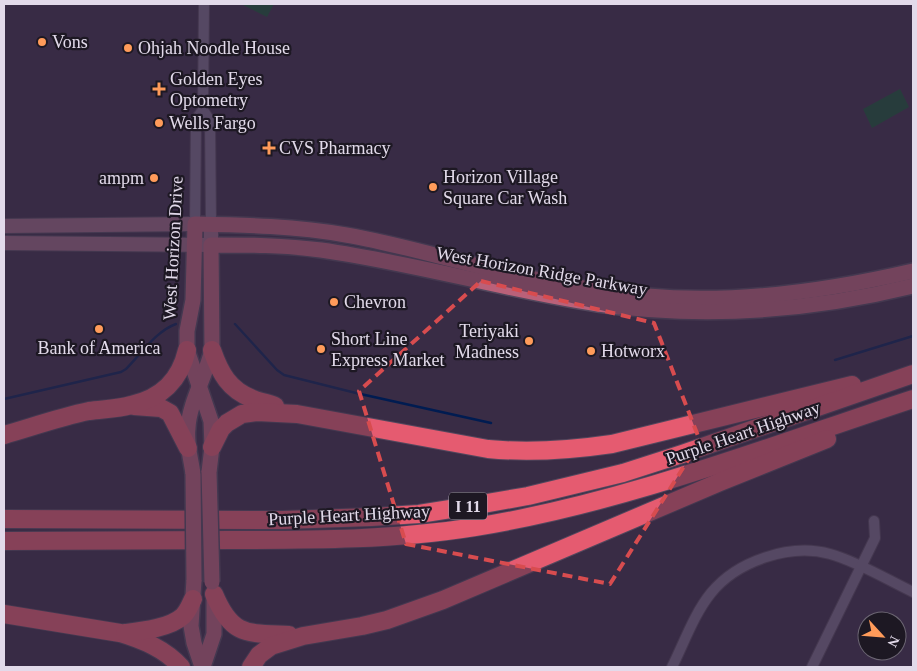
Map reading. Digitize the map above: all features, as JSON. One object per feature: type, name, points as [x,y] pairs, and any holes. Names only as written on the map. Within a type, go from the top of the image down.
[{"type":"highway","points":[[4,435],[88,411],[131,405],[151,398],[166,389],[182,369],[187,350]]},
{"type":"highway","points":[[212,350],[222,375],[233,388],[254,400],[297,414]]},
{"type":"highway","points":[[212,448],[227,423],[242,414],[258,412],[297,414],[515,452],[547,451],[612,444],[913,372]]},
{"type":"highway","name":"Purple Heart Highway","points":[[4,519],[293,519],[418,514],[528,496],[623,473],[913,372]]},
{"type":"highway","name":"Purple Heart Highway","points":[[4,541],[327,540],[379,538],[474,527],[549,513],[637,490],[913,399]]},
{"type":"highway","points":[[251,667],[264,650],[279,642],[387,620],[443,600],[720,482],[913,404]]},
{"type":"highway","points":[[131,405],[166,410],[173,416],[181,437],[188,448]]},
{"type":"highway","points":[[213,588],[225,616],[242,630],[261,634],[302,636]]},
{"type":"highway","points":[[120,633],[151,630],[179,620],[185,614],[193,598]]},
{"type":"highway","points":[[4,614],[120,633],[155,647],[181,667]]},
{"type":"main road","name":"West Horizon Ridge Parkway","points":[[195,224],[270,226],[344,235],[433,254],[620,307],[662,310],[732,311],[767,309],[832,294],[913,271]]},
{"type":"main road","points":[[4,226],[195,224]]},
{"type":"main road","name":"West Horizon Drive","points":[[195,224],[193,300],[187,350],[211,421],[212,448],[209,472],[214,634],[203,667]]},
{"type":"main road","name":"West Horizon Drive","points":[[203,667],[192,634],[191,618],[194,580],[193,474],[188,448],[188,426],[212,350],[211,224]]},
{"type":"main road","name":"West Horizon Ridge Parkway","points":[[4,243],[270,244],[315,249],[430,271],[560,290],[648,296],[701,297],[884,293],[913,286]]},
{"type":"main road","points":[[430,271],[433,254]]},
{"type":"main road","points":[[662,310],[671,305],[696,305],[701,297]]},
{"type":"street","name":"West Horizon Drive","points":[[195,224],[196,120],[203,110],[204,4]]},
{"type":"street","name":"West Horizon Drive","points":[[203,110],[210,120],[211,224]]},
{"type":"street","points":[[812,667],[875,538],[874,521]]},
{"type":"street","points":[[672,667],[711,592],[728,576],[762,559],[789,552],[816,551],[837,556],[913,592]]},
{"type":"highlighted area","points":[[481,281],[654,323],[700,441],[610,584],[406,544],[359,391]]},
{"type":"green space","points":[[241,4],[274,4],[267,17]]},
{"type":"green space","points":[[900,89],[909,107],[872,128],[863,109]]},
{"type":"waterway","points":[[4,399],[121,372],[155,337],[176,324]]},
{"type":"waterway","points":[[235,324],[277,370],[284,375],[491,423]]},
{"type":"waterway","points":[[835,360],[913,336]]},
{"type":"place","name":"Vons","points":[[42,42]]},
{"type":"place","name":"Ohjah Noodle House","points":[[128,48]]},
{"type":"place","name":"Golden Eyes Optometry","points":[[159,89]]},
{"type":"place","name":"Wells Fargo","points":[[159,123]]},
{"type":"place","name":"CVS Pharmacy","points":[[269,148]]},
{"type":"place","name":"ampm","points":[[154,178]]},
{"type":"place","name":"Horizon Village Square Car Wash","points":[[433,187]]},
{"type":"place","name":"Chevron","points":[[334,302]]},
{"type":"place","name":"Bank of America","points":[[99,329]]},
{"type":"place","name":"Teriyaki Madness","points":[[529,341]]},
{"type":"place","name":"Short Line Express Market","points":[[321,349]]},
{"type":"place","name":"Hotworx","points":[[591,351]]}]
